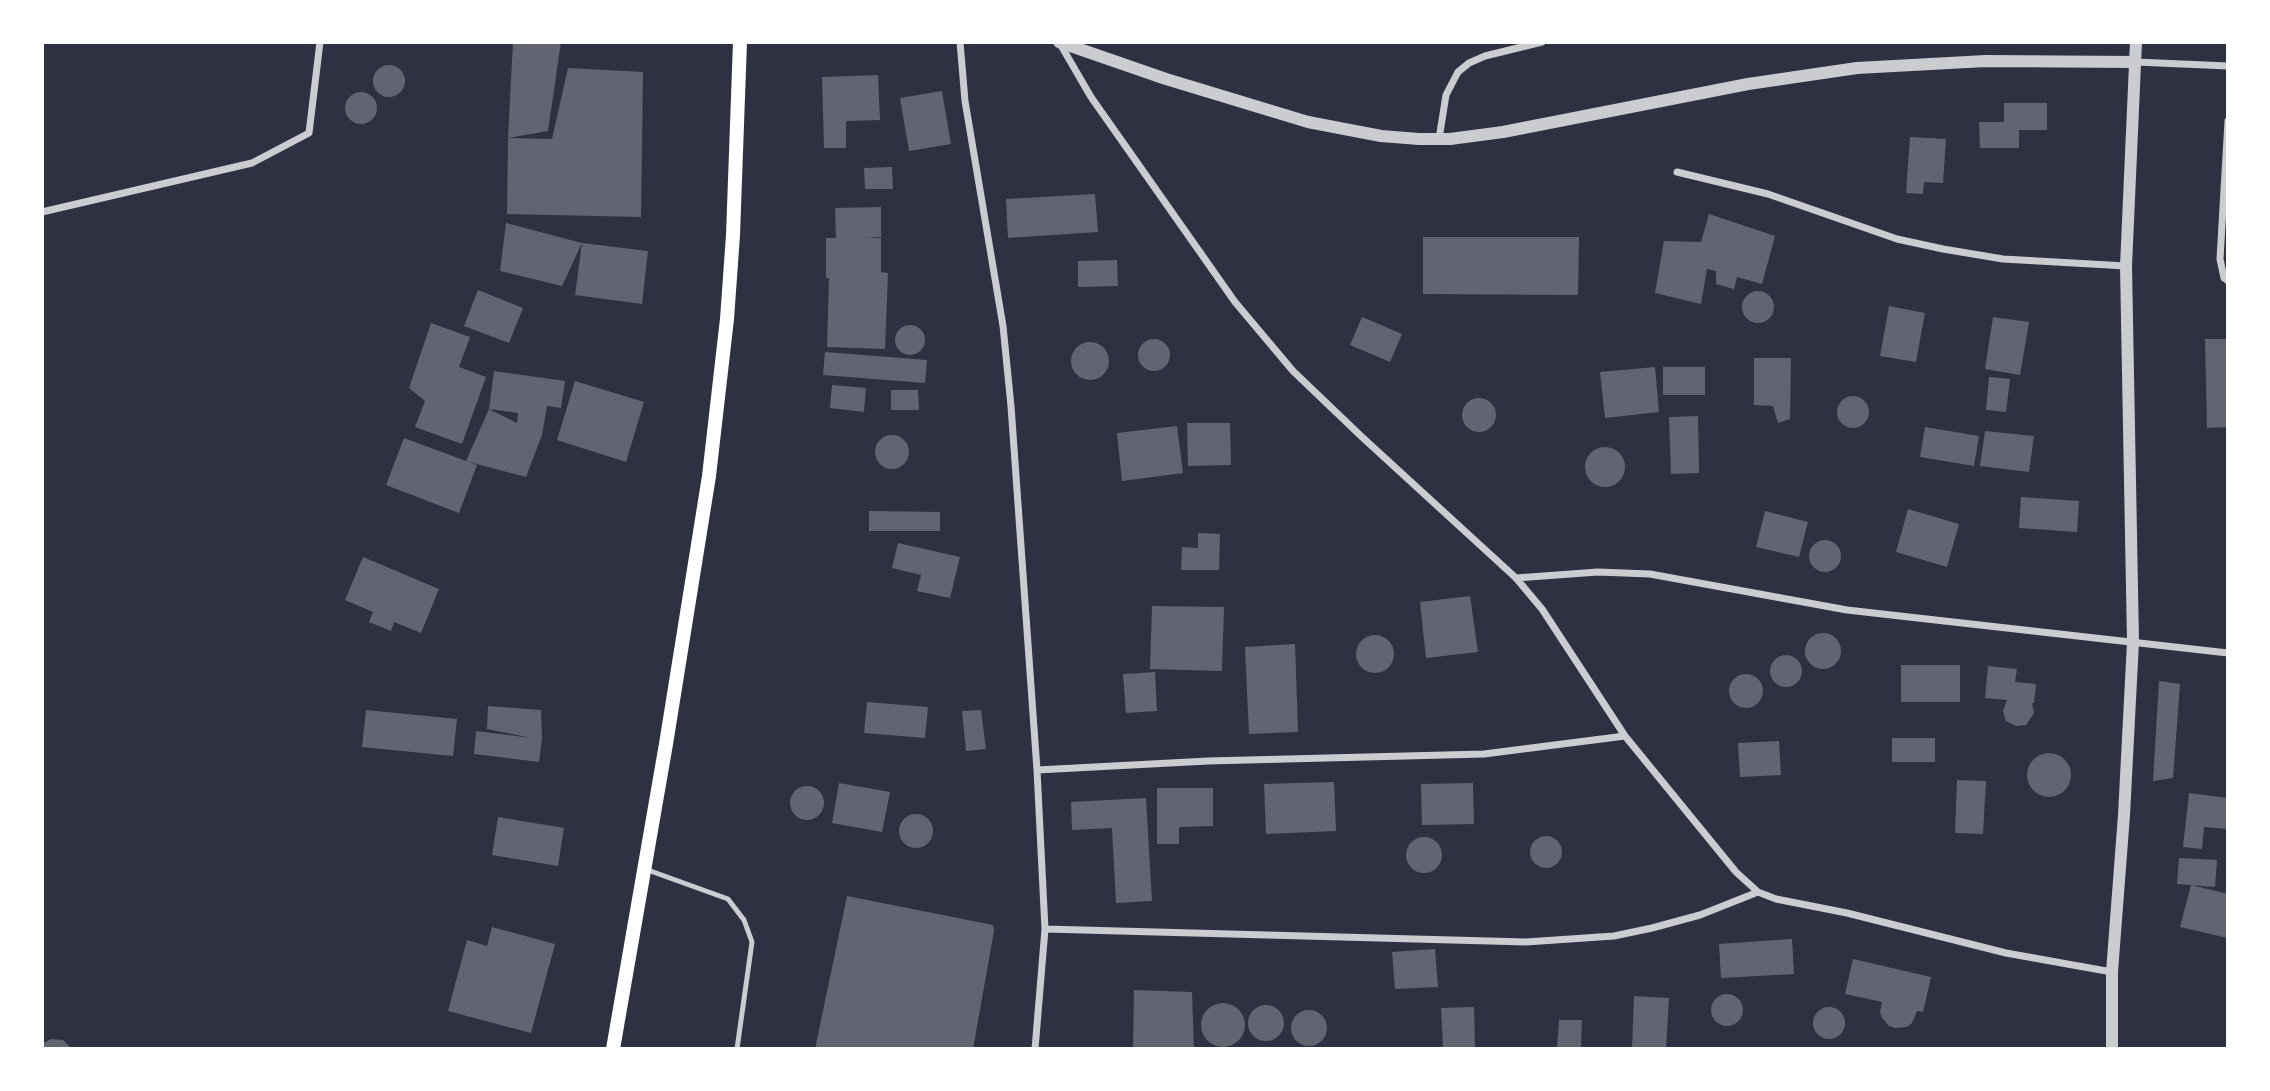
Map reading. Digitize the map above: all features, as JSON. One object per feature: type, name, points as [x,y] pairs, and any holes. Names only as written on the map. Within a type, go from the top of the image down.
[{"type":"main road","points":[[613,1049],[690,603],[712,452],[727,319],[733,235],[740,42]]},
{"type":"street","points":[[42,212],[252,163],[309,133],[320,42]]},
{"type":"street","points":[[960,42],[965,102],[1003,327],[1011,407],[1037,770],[1045,929],[1035,1049]]},
{"type":"street","points":[[1059,42],[1166,79],[1308,122],[1381,136],[1439,139],[1503,132],[1833,70],[1902,64],[2061,60],[2228,66]]},
{"type":"street","points":[[1059,42],[1091,97],[1235,302],[1293,371],[1516,578],[1542,609],[1625,736],[1736,872],[1758,892],[1776,899],[1847,913],[2006,953],[2112,972]]},
{"type":"street","points":[[1439,139],[1446,95],[1458,72],[1469,63],[1485,56],[1542,42]]},
{"type":"street","points":[[2112,1049],[2112,972],[2125,802],[2133,642],[2126,266],[2137,42]]},
{"type":"street","points":[[2228,121],[2221,260],[2224,278],[2228,281]]},
{"type":"street","points":[[1677,172],[1768,194],[1897,239],[1943,249],[2003,259],[2126,266]]},
{"type":"street","points":[[1516,578],[1598,572],[1650,574],[1847,610],[2228,653]]},
{"type":"street","points":[[1037,770],[1208,761],[1484,754],[1625,736]]},
{"type":"street","points":[[1045,929],[1526,942],[1614,936],[1652,928],[1700,915],[1758,892]]},
{"type":"lane","points":[[645,869],[728,900],[744,920],[752,942],[737,1049]]},
{"type":"building","points":[[513,42],[561,42],[548,131],[508,138]]},
{"type":"building","points":[[389,65],[400,70],[405,81],[400,92],[389,97],[378,92],[373,81],[378,70]]},
{"type":"building","points":[[568,68],[643,72],[641,217],[507,214],[508,138],[552,139]]},
{"type":"building","points":[[878,75],[880,120],[846,121],[846,148],[824,148],[822,77]]},
{"type":"building","points":[[942,91],[951,144],[909,151],[900,98]]},
{"type":"building","points":[[361,92],[372,97],[377,108],[372,119],[361,124],[350,119],[345,108],[350,97]]},
{"type":"building","points":[[2004,103],[2047,103],[2047,130],[2019,130],[2019,148],[1980,148],[1979,122],[2004,122]]},
{"type":"building","points":[[1910,137],[1946,139],[1943,183],[1924,182],[1923,194],[1906,193]]},
{"type":"building","points":[[892,167],[893,189],[865,189],[864,168]]},
{"type":"building","points":[[1095,194],[1098,232],[1008,238],[1006,199]]},
{"type":"building","points":[[881,207],[881,237],[865,238],[881,238],[881,272],[888,273],[885,349],[827,347],[829,278],[826,278],[826,238],[836,238],[835,208]]},
{"type":"building","points":[[1709,214],[1775,236],[1762,284],[1737,277],[1734,289],[1716,284],[1716,271],[1707,269],[1701,304],[1655,293],[1664,241],[1701,242]]},
{"type":"building","points":[[506,223],[582,243],[562,286],[500,271]]},
{"type":"building","points":[[1423,237],[1579,237],[1578,295],[1423,294]]},
{"type":"building","points":[[582,243],[648,251],[642,304],[575,295]]},
{"type":"building","points":[[1117,260],[1118,286],[1078,287],[1078,261]]},
{"type":"building","points":[[478,290],[523,308],[509,343],[464,326]]},
{"type":"building","points":[[1758,291],[1769,296],[1774,307],[1769,318],[1758,323],[1747,318],[1742,307],[1747,296]]},
{"type":"building","points":[[1889,306],[1925,313],[1916,362],[1880,356]]},
{"type":"building","points":[[1362,317],[1402,334],[1390,362],[1350,345]]},
{"type":"building","points":[[1993,317],[2029,322],[2020,375],[1985,369]]},
{"type":"building","points":[[431,323],[470,337],[459,367],[486,377],[462,444],[415,427],[425,401],[409,388]]},
{"type":"building","points":[[910,325],[921,329],[925,340],[921,351],[910,355],[899,351],[895,340],[899,329]]},
{"type":"building","points":[[1154,339],[1165,344],[1170,355],[1165,366],[1154,371],[1143,366],[1138,355],[1143,344]]},
{"type":"building","points":[[2205,339],[2228,339],[2228,427],[2207,428]]},
{"type":"building","points":[[1090,342],[1104,347],[1109,361],[1104,375],[1090,380],[1076,375],[1071,361],[1076,347]]},
{"type":"building","points":[[825,352],[927,360],[925,383],[823,375]]},
{"type":"building","points":[[1754,358],[1791,358],[1790,419],[1778,423],[1773,406],[1754,405]]},
{"type":"building","points":[[1655,367],[1659,412],[1605,418],[1600,372]]},
{"type":"building","points":[[1663,367],[1705,367],[1705,395],[1663,395]]},
{"type":"building","points":[[494,371],[565,381],[561,408],[547,406],[542,435],[526,477],[469,462],[477,465],[459,513],[386,485],[404,438],[466,461],[489,409]],"holes":[[[489,409],[518,413],[517,423]]]},
{"type":"building","points":[[1989,377],[2010,379],[2006,412],[1986,410]]},
{"type":"building","points":[[575,381],[644,402],[626,462],[557,440]]},
{"type":"building","points":[[832,385],[866,388],[864,412],[830,408]]},
{"type":"building","points":[[891,390],[918,390],[919,410],[891,410]]},
{"type":"building","points":[[1853,396],[1864,401],[1869,412],[1864,423],[1853,428],[1842,423],[1837,412],[1842,401]]},
{"type":"building","points":[[1479,398],[1491,403],[1496,415],[1491,427],[1479,432],[1467,427],[1462,415],[1467,403]]},
{"type":"building","points":[[1698,416],[1699,473],[1671,474],[1669,417]]},
{"type":"building","points":[[1187,423],[1230,423],[1231,465],[1188,466]]},
{"type":"building","points":[[1177,426],[1183,473],[1122,481],[1117,433]]},
{"type":"building","points":[[1925,427],[1979,436],[1974,466],[1920,457]]},
{"type":"building","points":[[1985,431],[2034,436],[2029,472],[1980,466]]},
{"type":"building","points":[[892,435],[904,440],[909,452],[904,464],[892,469],[880,464],[875,452],[880,440]]},
{"type":"building","points":[[1605,447],[1619,453],[1625,467],[1619,481],[1605,487],[1591,481],[1585,467],[1591,453]]},
{"type":"building","points":[[2021,497],[2079,501],[2077,532],[2019,528]]},
{"type":"building","points":[[1908,509],[1959,524],[1947,567],[1896,552]]},
{"type":"building","points":[[869,511],[940,512],[940,531],[869,531]]},
{"type":"building","points":[[1765,511],[1808,522],[1799,557],[1756,547]]},
{"type":"building","points":[[1198,533],[1220,534],[1219,570],[1181,570],[1182,547],[1198,548]]},
{"type":"building","points":[[1825,540],[1836,545],[1841,556],[1836,567],[1825,572],[1814,567],[1809,556],[1814,545]]},
{"type":"building","points":[[898,543],[960,557],[950,598],[917,591],[921,575],[892,568]]},
{"type":"building","points":[[363,557],[439,589],[421,633],[394,622],[391,631],[369,622],[373,612],[345,600]]},
{"type":"building","points":[[1470,596],[1478,652],[1426,658],[1420,602]]},
{"type":"building","points":[[1152,606],[1224,607],[1222,671],[1150,669]]},
{"type":"building","points":[[1823,633],[1836,638],[1841,651],[1836,664],[1823,669],[1810,664],[1805,651],[1810,638]]},
{"type":"building","points":[[1375,635],[1388,641],[1394,654],[1388,667],[1375,673],[1362,667],[1356,654],[1362,641]]},
{"type":"building","points":[[1295,644],[1298,732],[1249,734],[1245,647]]},
{"type":"building","points":[[1786,655],[1797,660],[1802,671],[1797,682],[1786,687],[1775,682],[1770,671],[1775,660]]},
{"type":"building","points":[[1901,665],[1960,665],[1960,702],[1901,702]]},
{"type":"building","points":[[1988,666],[2017,669],[2015,682],[2036,684],[2032,703],[2034,713],[2026,725],[2016,726],[2006,721],[2003,711],[2007,700],[1985,698]]},
{"type":"building","points":[[1155,672],[1157,711],[1126,713],[1123,674]]},
{"type":"building","points":[[1746,674],[1758,679],[1763,691],[1758,703],[1746,708],[1734,703],[1729,691],[1734,679]]},
{"type":"building","points":[[2159,681],[2180,684],[2173,778],[2153,781]]},
{"type":"building","points":[[867,702],[928,707],[925,738],[864,733]]},
{"type":"building","points":[[488,706],[541,710],[542,739],[539,762],[474,754],[476,731],[532,738],[487,729]]},
{"type":"building","points":[[366,710],[457,719],[453,756],[362,747]]},
{"type":"building","points":[[981,710],[986,749],[966,751],[962,711]]},
{"type":"building","points":[[1892,738],[1935,738],[1935,762],[1892,762]]},
{"type":"building","points":[[1779,741],[1781,775],[1740,777],[1738,743]]},
{"type":"building","points":[[2049,753],[2064,760],[2071,775],[2064,790],[2049,797],[2034,790],[2027,775],[2034,760]]},
{"type":"building","points":[[1957,780],[1986,781],[1983,834],[1955,833]]},
{"type":"building","points":[[1334,782],[1336,831],[1266,834],[1264,784]]},
{"type":"building","points":[[839,783],[890,792],[882,832],[832,823]]},
{"type":"building","points":[[1473,783],[1474,824],[1422,825],[1421,784]]},
{"type":"building","points":[[807,786],[819,791],[824,803],[819,815],[807,820],[795,815],[790,803],[795,791]]},
{"type":"building","points":[[1157,788],[1213,788],[1213,826],[1179,827],[1179,844],[1157,844]]},
{"type":"building","points":[[2189,793],[2228,798],[2228,829],[2204,827],[2202,849],[2183,847]]},
{"type":"building","points":[[1146,798],[1152,901],[1116,903],[1112,828],[1072,830],[1071,802]]},
{"type":"building","points":[[916,814],[928,819],[933,831],[928,843],[916,848],[904,843],[899,831],[904,819]]},
{"type":"building","points":[[498,817],[564,828],[558,866],[492,855]]},
{"type":"building","points":[[1546,836],[1557,841],[1562,852],[1557,863],[1546,868],[1535,863],[1530,852],[1535,841]]},
{"type":"building","points":[[1424,837],[1437,842],[1442,855],[1437,868],[1424,873],[1411,868],[1406,855],[1411,842]]},
{"type":"building","points":[[2179,858],[2217,860],[2215,887],[2177,884]]},
{"type":"building","points":[[2191,885],[2228,894],[2228,938],[2180,927]]},
{"type":"building","points":[[847,896],[993,925],[973,1049],[815,1049]]},
{"type":"building","points":[[492,927],[555,944],[531,1033],[448,1011],[467,940],[487,946]]},
{"type":"building","points":[[1792,939],[1794,974],[1721,978],[1719,944]]},
{"type":"building","points":[[1435,949],[1438,987],[1395,989],[1392,952]]},
{"type":"building","points":[[1853,959],[1931,977],[1923,1012],[1917,1011],[1912,1023],[1907,1027],[1895,1028],[1882,1018],[1882,1002],[1845,994]]},
{"type":"building","points":[[1134,990],[1192,992],[1194,1049],[1133,1049]]},
{"type":"building","points":[[1727,994],[1738,999],[1743,1010],[1738,1021],[1727,1026],[1716,1021],[1711,1010],[1716,999]]},
{"type":"building","points":[[1634,996],[1669,998],[1666,1049],[1632,1049]]},
{"type":"building","points":[[1223,1003],[1232,1004],[1239,1009],[1244,1016],[1244,1034],[1239,1041],[1232,1046],[1223,1047],[1214,1046],[1207,1041],[1202,1034],[1201,1025],[1202,1016],[1207,1009],[1214,1004]]},
{"type":"building","points":[[1266,1005],[1278,1011],[1284,1023],[1278,1035],[1266,1041],[1254,1035],[1248,1023],[1254,1011]]},
{"type":"building","points":[[1474,1007],[1475,1047],[1443,1048],[1441,1008]]},
{"type":"building","points":[[1829,1007],[1840,1012],[1845,1023],[1840,1034],[1829,1039],[1818,1034],[1813,1023],[1818,1012]]},
{"type":"building","points":[[1309,1010],[1321,1016],[1327,1028],[1321,1040],[1309,1046],[1297,1040],[1291,1028],[1297,1016]]},
{"type":"building","points":[[1559,1020],[1582,1020],[1581,1048],[1557,1048]]},
{"type":"building","points":[[51,1039],[63,1040],[72,1049],[42,1049],[42,1044]]}]
